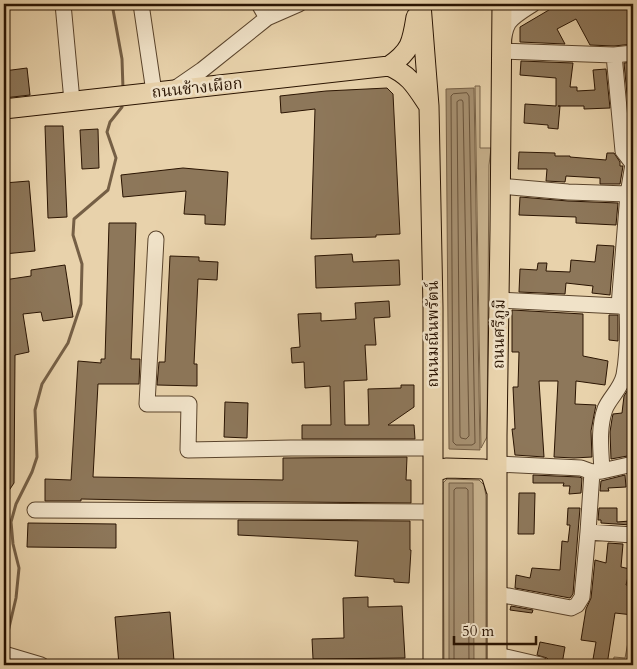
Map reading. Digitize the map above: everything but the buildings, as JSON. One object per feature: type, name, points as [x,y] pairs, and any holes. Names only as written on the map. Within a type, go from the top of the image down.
[{"type":"main road","points":[[420,4],[406,53],[390,66],[407,75],[429,106]]},
{"type":"main road","name":"ถนนมณีนพรัตน์","points":[[420,4],[429,106],[438,458],[433,512],[433,665]]},
{"type":"main road","name":"ถนนศรีภูมิ","points":[[497,660],[497,495],[490,459],[498,300],[502,4]]},
{"type":"main road","name":"ถนนช้างเผือก","points":[[4,109],[390,66]]},
{"type":"main road","points":[[438,458],[490,459]]},
{"type":"street","points":[[63,4],[72,101]]},
{"type":"street","points":[[140,4],[145,93]]},
{"type":"street","points":[[259,4],[267,18]]},
{"type":"street","points":[[173,90],[202,70],[267,18],[299,4]]},
{"type":"street","points":[[533,4],[512,18],[507,25],[502,51],[614,55],[633,53]]},
{"type":"street","points":[[498,594],[571,608],[582,597],[588,532],[597,471],[600,426],[606,407],[617,392],[624,376],[628,341],[626,308],[628,194],[633,164],[623,151],[614,55]]},
{"type":"street","points":[[500,186],[568,192],[628,194]]},
{"type":"street","points":[[156,239],[147,404],[189,404],[188,450],[291,448],[438,458]]},
{"type":"street","points":[[498,300],[626,308]]},
{"type":"street","points":[[490,459],[597,471],[633,464]]},
{"type":"street","points":[[35,510],[433,512]]},
{"type":"street","points":[[588,532],[633,535]]},
{"type":"street","points":[[6,654],[41,665]]},
{"type":"street","points":[[497,660],[541,665]]},
{"type":"shaded area","points":[[475,86],[480,86],[480,148],[491,148],[489,165],[487,437],[481,448]]},
{"type":"shaded area","points":[[447,479],[479,480],[484,485],[486,496],[486,665],[444,665],[443,483]]},
{"type":"shaded area","points":[[632,621],[633,665],[613,665],[614,657],[625,658]]},
{"type":"water","points":[[438,4],[469,4],[451,9],[439,6]]},
{"type":"water","points":[[474,88],[480,450],[449,449],[446,89]]},
{"type":"water","points":[[449,483],[473,483],[474,665],[449,665]]},
{"type":"waterway","points":[[112,4],[122,59],[123,89]]},
{"type":"waterway","points":[[4,649],[16,598],[19,568],[13,544],[11,522],[16,504],[32,472],[37,457],[35,410],[42,384],[68,343],[81,304],[82,264],[73,235],[74,219],[108,190],[116,158],[107,132],[110,122],[122,107],[122,103]]}]
